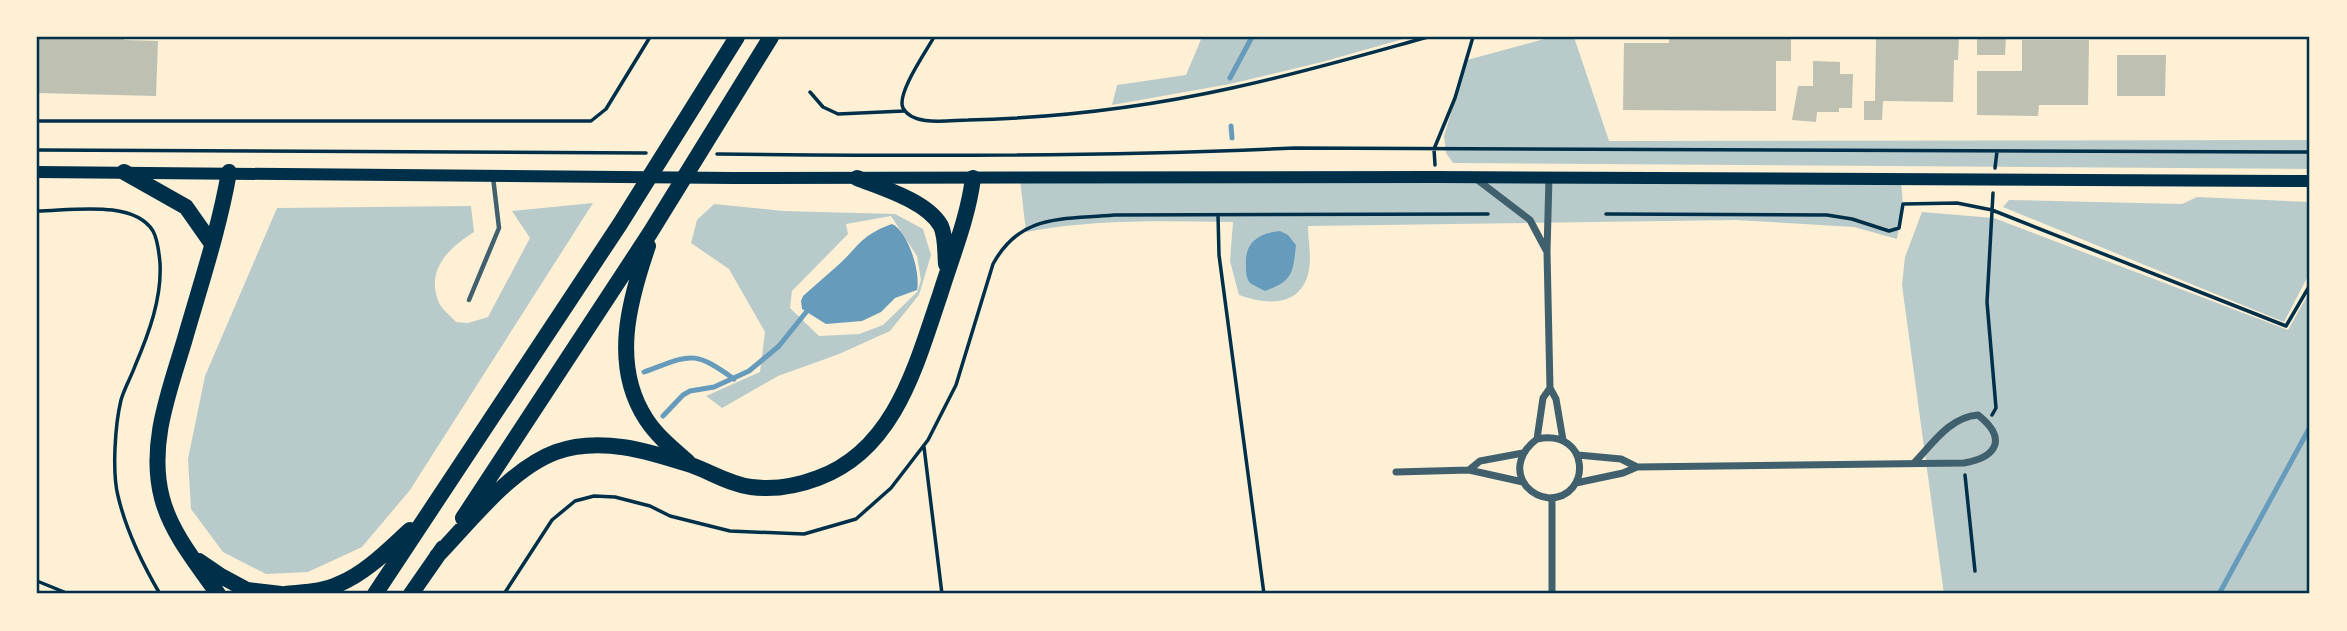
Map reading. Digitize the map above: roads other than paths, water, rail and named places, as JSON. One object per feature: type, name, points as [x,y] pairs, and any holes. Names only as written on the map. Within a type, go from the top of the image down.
[{"type":"highway","points":[[375,594],[620,224],[737,37]]},
{"type":"highway","points":[[411,594],[655,223],[771,37]]},
{"type":"highway","points":[[124,172],[186,207],[212,244]]},
{"type":"highway","points":[[218,594],[173,526],[162,496],[158,461],[159,439],[169,391],[212,244],[229,172]]},
{"type":"highway","points":[[856,178],[905,196],[940,225],[947,274]]},
{"type":"highway","points":[[437,556],[523,470],[555,452],[583,445],[608,444],[692,466],[733,483],[771,488],[802,484],[831,474],[853,461],[876,439],[894,412],[910,379],[966,214],[973,178]]},
{"type":"highway","points":[[655,223],[627,316],[625,343],[629,376],[646,419],[692,466]]},
{"type":"highway","points":[[190,552],[212,570],[247,590],[283,594],[313,592],[339,585],[362,571],[429,511]]},
{"type":"main road","points":[[37,172],[856,178],[1549,177],[2310,181]]},
{"type":"street","points":[[1474,177],[1530,220],[1547,252]]},
{"type":"street","points":[[1549,177],[1547,252],[1550,388],[1556,399],[1563,440]]},
{"type":"street","points":[[1537,439],[1543,398],[1550,388]]},
{"type":"street","points":[[1576,483],[1623,473],[1637,467],[1964,463],[1982,459],[1991,453],[1995,441],[1994,431],[1978,415],[1965,416],[1955,421],[1915,462]]},
{"type":"street","points":[[1550,436],[1563,440],[1572,446],[1578,455],[1581,470],[1576,483],[1566,493],[1552,498],[1541,497],[1530,491],[1523,482],[1519,467],[1523,453],[1537,439],[1550,436]]},
{"type":"street","points":[[1469,470],[1480,461],[1523,453]]},
{"type":"street","points":[[1578,455],[1621,459],[1637,467]]},
{"type":"street","points":[[1396,472],[1469,470],[1523,482]]},
{"type":"street","points":[[1552,498],[1552,594]]},
{"type":"lane","points":[[469,300],[499,228],[493,176]]},
{"type":"water","points":[[892,224],[903,235],[912,253],[917,274],[917,290],[895,298],[881,312],[862,321],[826,324],[802,309],[803,296],[866,237]]},
{"type":"water","points":[[1280,231],[1288,235],[1296,245],[1294,263],[1290,275],[1281,284],[1265,291],[1250,283],[1246,275],[1247,251],[1259,237]]},
{"type":"waterway","points":[[1230,78],[1252,37]]},
{"type":"waterway","points":[[1231,126],[1232,138]]},
{"type":"waterway","points":[[663,416],[690,391],[714,387],[749,371],[779,346],[807,311]]},
{"type":"waterway","points":[[644,372],[691,358],[709,363],[734,379]]},
{"type":"waterway","points":[[2219,594],[2310,427]]}]
